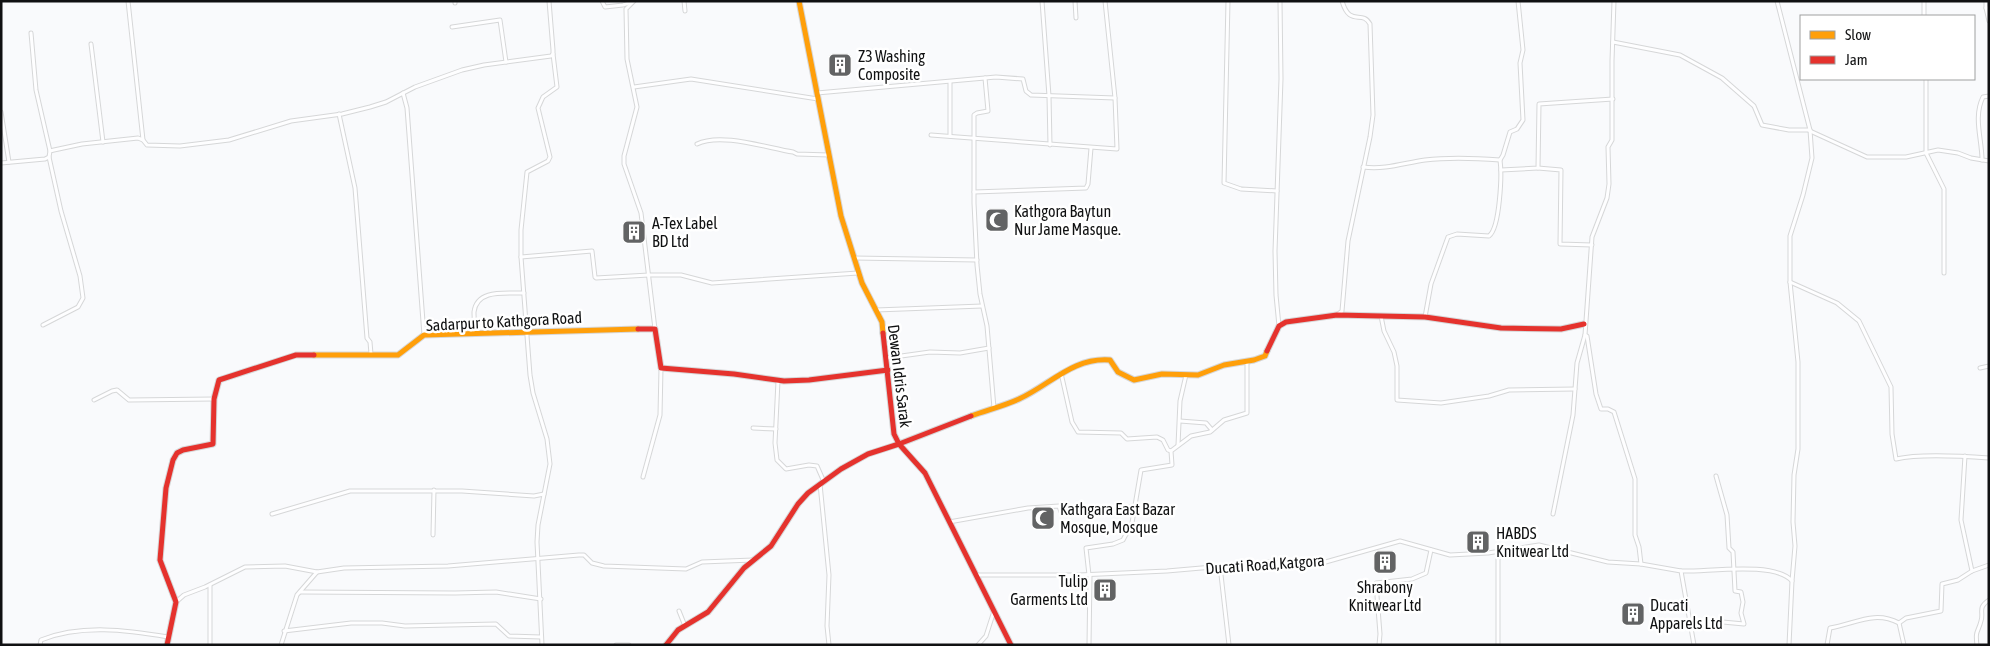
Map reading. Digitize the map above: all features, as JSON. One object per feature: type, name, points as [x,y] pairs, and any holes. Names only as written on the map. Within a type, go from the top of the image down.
[{"type":"street","points":[[128,1],[143,140]]},
{"type":"street","points":[[542,645],[538,525],[550,464],[547,439],[533,393],[530,375],[521,257],[521,230],[527,172],[548,161],[550,157],[538,108],[543,97],[557,87],[549,1]]},
{"type":"street","points":[[602,1],[605,8],[634,1]]},
{"type":"street","points":[[626,9],[634,1]]},
{"type":"street","points":[[684,1],[686,11]]},
{"type":"street","name":"Dewan Idris Sarak","points":[[799,1],[840,216],[858,273],[882,322],[894,434],[899,444],[925,473],[1011,645]]},
{"type":"street","points":[[1042,1],[1049,96],[1050,145]]},
{"type":"street","points":[[1075,1],[1076,18]]},
{"type":"street","points":[[931,135],[1115,150],[1117,148],[1115,98],[1105,1]]},
{"type":"street","points":[[1228,1],[1224,183],[1241,189],[1277,191]]},
{"type":"street","points":[[1280,1],[1281,79],[1275,251],[1276,295],[1280,326]]},
{"type":"street","points":[[1337,315],[1342,311],[1348,241],[1372,115],[1370,24],[1366,19],[1348,15],[1342,1]]},
{"type":"street","points":[[1425,318],[1431,284],[1448,237],[1457,234],[1489,236],[1492,234],[1495,224],[1501,170],[1500,160],[1510,132],[1517,129],[1522,120],[1520,63],[1523,50],[1518,1]]},
{"type":"street","points":[[1552,514],[1573,415],[1577,364],[1585,335],[1584,324],[1592,238],[1607,198],[1609,184],[1608,148],[1612,140],[1614,1]]},
{"type":"street","points":[[1777,1],[1810,131],[1812,158],[1790,236],[1790,282],[1798,362],[1798,449],[1794,475],[1795,556],[1789,645]]},
{"type":"street","points":[[1924,1],[1924,15]]},
{"type":"street","points":[[1986,1],[1989,22]]},
{"type":"street","points":[[622,5],[626,9],[627,58],[637,107],[624,156],[624,164],[641,213],[654,329],[662,368],[660,415],[643,477]]},
{"type":"street","points":[[452,27],[500,20],[506,62]]},
{"type":"street","points":[[31,33],[36,90],[50,152],[49,157],[60,211],[80,276],[83,298],[78,307],[43,325]]},
{"type":"street","points":[[1613,42],[1680,55],[1722,78],[1754,106],[1762,125],[1789,130],[1810,131],[1867,157],[1906,157],[1938,150],[1989,161]]},
{"type":"street","points":[[91,44],[103,142]]},
{"type":"street","points":[[50,152],[82,144],[138,138],[147,145],[161,146],[180,146],[222,141],[290,121],[339,114],[378,105],[415,87],[462,70],[553,54]]},
{"type":"street","points":[[634,87],[691,80],[817,96],[985,78],[1019,78],[1024,82],[1028,94],[1115,98]]},
{"type":"street","points":[[985,78],[988,111],[974,115],[974,192],[977,260],[989,348],[994,408]]},
{"type":"street","points":[[1926,80],[1926,153],[1944,189],[1944,273]]},
{"type":"street","points":[[950,82],[950,136]]},
{"type":"street","points":[[403,93],[407,108],[424,335]]},
{"type":"street","points":[[1982,160],[1982,141],[1979,138],[1978,121],[1980,104],[1983,97],[1989,96]]},
{"type":"street","points":[[1538,168],[1539,104],[1612,99]]},
{"type":"street","points":[[1,112],[10,162]]},
{"type":"street","points":[[339,114],[355,188],[364,307],[367,317],[367,338],[370,342],[371,354]]},
{"type":"street","points":[[697,144],[704,140],[724,140],[797,154],[829,155]]},
{"type":"street","points":[[974,192],[1086,188],[1091,148]]},
{"type":"street","points":[[1,162],[49,157]]},
{"type":"street","points":[[1363,167],[1392,168],[1425,160],[1478,158],[1500,160]]},
{"type":"street","points":[[1501,170],[1538,168],[1561,170],[1560,244],[1592,245]]},
{"type":"street","points":[[521,257],[592,251],[594,278],[649,274],[690,276],[712,283],[858,273]]},
{"type":"street","points":[[853,258],[977,260]]},
{"type":"street","points":[[1790,282],[1837,303],[1859,320],[1891,387],[1892,434],[1896,459],[1908,456],[1989,458]]},
{"type":"street","points":[[475,333],[474,312],[479,299],[486,295],[524,292]]},
{"type":"street","points":[[876,310],[982,306]]},
{"type":"street","points":[[666,645],[678,630],[708,612],[736,576],[771,546],[808,493],[841,469],[868,454],[1019,399],[1061,373],[1084,362],[1097,359],[1112,361],[1118,372],[1131,379],[1162,374],[1198,375],[1224,365],[1265,356],[1280,326],[1286,322],[1337,315],[1425,318],[1501,328],[1561,329],[1584,324]]},
{"type":"street","points":[[1381,316],[1384,331],[1391,344],[1395,359],[1398,400],[1441,403],[1489,396],[1509,390],[1575,389]]},
{"type":"street","name":"Sadarpur to Kathgora Road","points":[[176,602],[160,560],[166,488],[173,460],[177,453],[213,444],[214,399],[219,380],[296,355],[398,355],[405,352],[410,344],[424,335],[654,329]]},
{"type":"street","points":[[1585,335],[1587,336],[1596,394],[1601,410],[1608,409],[1614,412],[1635,479],[1635,535],[1639,547],[1640,564]]},
{"type":"street","points":[[887,358],[930,352],[960,352],[989,348]]},
{"type":"street","points":[[1171,451],[1191,436],[1212,430],[1224,420],[1247,413],[1247,361]]},
{"type":"street","points":[[1980,368],[1989,366]]},
{"type":"street","points":[[662,368],[734,374],[778,381],[809,380],[888,370]]},
{"type":"street","points":[[1061,373],[1072,422],[1078,432],[1121,433],[1127,438],[1161,438],[1168,450],[1171,451],[1172,465],[1141,470],[1132,523],[1123,540],[1113,544],[1086,548],[1089,575],[1089,645]]},
{"type":"street","points":[[1178,445],[1180,401],[1186,375]]},
{"type":"street","points":[[778,381],[777,460],[786,469],[809,464],[817,466],[822,483],[829,575],[827,626],[829,645]]},
{"type":"street","points":[[94,400],[117,390],[129,400],[214,399]]},
{"type":"street","points":[[1180,421],[1206,423],[1212,430]]},
{"type":"street","points":[[753,428],[776,429]]},
{"type":"street","points":[[1965,456],[1961,520],[1972,571]]},
{"type":"street","points":[[1690,626],[1712,621],[1744,624],[1741,613],[1743,602],[1741,592],[1734,591],[1735,568],[1733,552],[1729,548],[1727,515],[1716,476]]},
{"type":"street","points":[[272,514],[350,492],[434,490],[534,496],[544,494]]},
{"type":"street","points":[[433,535],[434,490]]},
{"type":"street","points":[[949,522],[1028,508],[1060,506],[1062,513],[1093,513],[1134,506]]},
{"type":"street","name":"Ducati Road,Katgora","points":[[976,575],[1089,575],[1270,562],[1322,563],[1400,541],[1450,556],[1539,545],[1608,562],[1640,564],[1681,571],[1701,572],[1735,568],[1777,572],[1785,574],[1792,581]]},
{"type":"street","points":[[1379,645],[1380,634],[1376,583],[1412,580],[1426,573],[1430,550]]},
{"type":"street","points":[[1498,551],[1498,645]]},
{"type":"street","points":[[167,645],[176,602],[184,595],[210,585],[245,567],[285,566],[317,572],[344,568],[448,566],[584,555],[592,563],[604,566],[686,569],[702,562],[756,559]]},
{"type":"street","points":[[1899,623],[1906,618],[1941,611],[1942,584],[1958,580],[1972,571],[1989,565]]},
{"type":"street","points":[[1220,566],[1229,645]]},
{"type":"street","points":[[1681,571],[1694,645]]},
{"type":"street","points":[[281,645],[284,631],[300,592],[317,572]]},
{"type":"street","points":[[210,585],[210,645]]},
{"type":"street","points":[[300,592],[455,594],[496,592],[541,599]]},
{"type":"street","points":[[1977,645],[1975,634],[1982,620],[1980,612],[1989,600]]},
{"type":"street","points":[[679,611],[685,626]]},
{"type":"street","points":[[978,645],[986,636],[994,611]]},
{"type":"street","points":[[1828,645],[1830,628],[1844,626],[1860,619],[1879,617],[1887,617],[1899,623]]},
{"type":"street","points":[[284,631],[351,623],[382,623],[405,626],[496,624],[509,636],[541,637]]},
{"type":"street","points":[[1899,623],[1904,645]]},
{"type":"street","points":[[40,645],[41,640],[53,635],[92,630],[117,630],[168,637]]},
{"type":"street","points":[[616,645],[629,645]]},
{"type":"traffic: slow","points":[[799,1],[841,216],[862,283],[882,322],[883,333]]},
{"type":"traffic: slow","points":[[314,355],[398,355],[424,335],[638,329]]},
{"type":"traffic: slow","points":[[971,416],[1019,399],[1073,367],[1097,360],[1110,360],[1118,372],[1134,380],[1162,374],[1198,375],[1224,365],[1254,360],[1265,356],[1267,351]]},
{"type":"traffic: jam","points":[[1267,351],[1279,326],[1286,322],[1337,315],[1425,317],[1501,328],[1561,329],[1584,324]]},
{"type":"traffic: jam","points":[[638,329],[655,329],[661,368],[734,374],[784,381],[809,380],[888,370]]},
{"type":"traffic: jam","points":[[883,333],[894,434],[899,444],[925,473],[1011,645]]},
{"type":"traffic: jam","points":[[167,645],[176,602],[160,560],[166,488],[173,460],[177,453],[183,450],[213,444],[214,399],[219,380],[296,355],[314,355]]},
{"type":"traffic: jam","points":[[666,645],[678,630],[708,612],[744,568],[771,546],[798,504],[808,493],[841,469],[868,454],[971,416]]},
{"type":"place","name":"Z3 Washing Composite","points":[[840,65]]},
{"type":"place","name":"Kathgora Baytun Nur Jame Masque.","points":[[997,220]]},
{"type":"place","name":"A-Tex Label BD Ltd","points":[[634,232]]},
{"type":"place","name":"Kathgara East Bazar Mosque, Mosque","points":[[1043,518]]},
{"type":"place","name":"HABDS Knitwear Ltd","points":[[1478,542]]},
{"type":"place","name":"Shrabony Knitwear Ltd","points":[[1385,562]]},
{"type":"place","name":"Tulip Garments Ltd","points":[[1105,590]]},
{"type":"place","name":"Ducati Apparels Ltd","points":[[1633,614]]}]
